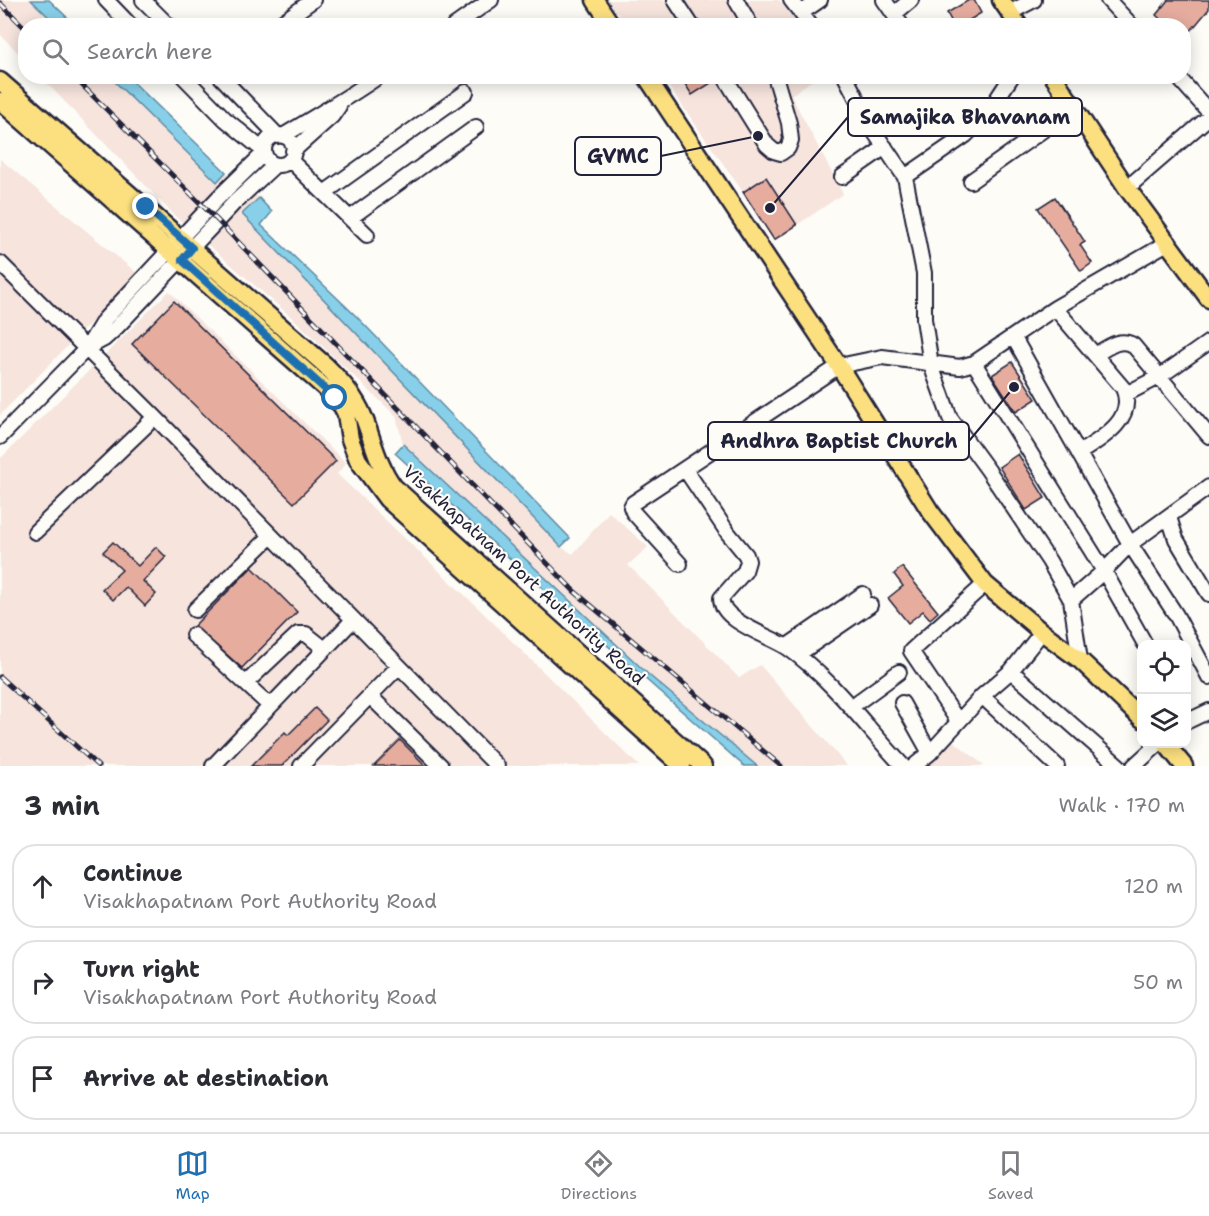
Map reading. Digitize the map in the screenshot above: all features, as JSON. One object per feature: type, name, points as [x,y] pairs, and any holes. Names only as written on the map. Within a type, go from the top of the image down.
[{"type":"main road","points":[[595,0],[607,18]]},
{"type":"main road","name":"Visakhapatnam Port Authority Road","points":[[0,81],[181,249],[342,406],[346,414],[352,447],[358,460],[379,490],[396,508],[682,766]]},
{"type":"main road","points":[[651,84],[839,366],[930,511],[985,584],[1042,632],[1080,660],[1137,714]]},
{"type":"main road","points":[[1058,84],[1127,188],[1209,298]]},
{"type":"main road","name":"Visakhapatnam Port Authority Road","points":[[0,101],[339,379],[357,403],[386,475],[402,495],[703,766]]},
{"type":"main road","points":[[1169,748],[1184,766]]},
{"type":"street","points":[[106,0],[124,18]]},
{"type":"street","points":[[143,0],[161,18]]},
{"type":"street","points":[[288,18],[313,0]]},
{"type":"street","points":[[465,18],[491,0]]},
{"type":"street","points":[[675,0],[687,18]]},
{"type":"street","points":[[736,0],[746,18]]},
{"type":"street","points":[[791,0],[805,18]]},
{"type":"street","points":[[801,13],[819,0]]},
{"type":"street","points":[[884,0],[897,18]]},
{"type":"street","points":[[894,14],[911,0]]},
{"type":"street","points":[[1011,12],[1034,0]]},
{"type":"street","points":[[1108,0],[1125,18]]},
{"type":"street","points":[[191,84],[275,165],[281,165],[292,155],[332,116],[342,102]]},
{"type":"street","points":[[228,84],[281,136],[291,142],[292,155],[324,193],[367,235]]},
{"type":"street","points":[[0,437],[87,348],[104,339],[115,329],[181,249],[223,192],[264,152],[264,147],[270,139],[281,136],[342,102],[368,84]]},
{"type":"street","points":[[729,84],[767,145],[781,153],[789,148],[791,132],[777,84]]},
{"type":"street","points":[[849,84],[873,130],[905,177],[924,273],[924,319],[931,365],[950,418],[1049,561],[1071,600],[1080,660]]},
{"type":"street","points":[[905,177],[966,135],[987,114],[1007,84]]},
{"type":"street","points":[[1184,84],[1209,112]]},
{"type":"street","points":[[324,193],[466,92]]},
{"type":"street","points":[[971,181],[1074,108]]},
{"type":"street","points":[[1127,188],[1209,117]]},
{"type":"street","points":[[350,218],[476,127]]},
{"type":"street","points":[[842,177],[885,147]]},
{"type":"street","points":[[181,249],[275,165]]},
{"type":"street","points":[[680,564],[633,512],[631,507],[641,496],[686,469],[839,366],[882,357],[960,367],[974,363],[1055,308],[1168,242]]},
{"type":"street","points":[[0,263],[87,348],[497,766]]},
{"type":"street","points":[[1055,308],[1126,394],[1126,409],[1122,417],[1103,437],[1079,453]]},
{"type":"street","points":[[1014,338],[1130,544],[1176,615],[1209,677]]},
{"type":"street","points":[[1095,355],[1118,342],[1133,345],[1209,436]]},
{"type":"street","points":[[1126,394],[1159,377],[1209,342]]},
{"type":"street","points":[[974,363],[1104,571],[1143,640]]},
{"type":"street","points":[[35,532],[155,417]]},
{"type":"street","points":[[686,469],[748,561],[745,571],[721,598],[724,608],[735,620],[786,647],[811,666],[903,766]]},
{"type":"street","points":[[1071,600],[1130,544],[1209,487]]},
{"type":"street","points":[[1168,517],[1176,539],[1209,594]]},
{"type":"street","points":[[195,610],[272,536]]},
{"type":"street","points":[[958,721],[911,651],[985,584]]},
{"type":"street","points":[[786,647],[866,600],[797,655]]},
{"type":"street","points":[[213,766],[353,620]]},
{"type":"street","points":[[914,766],[930,753],[982,696],[1011,671],[1042,632]]},
{"type":"street","points":[[246,684],[297,634],[306,634],[325,649]]},
{"type":"street","points":[[193,635],[270,706]]},
{"type":"street","points":[[301,766],[399,666]]},
{"type":"street","points":[[1011,671],[1119,766]]},
{"type":"street","points":[[851,707],[899,672]]},
{"type":"street","points":[[370,696],[441,766]]},
{"type":"street","points":[[982,696],[1057,766]]},
{"type":"street","points":[[902,703],[930,753]]},
{"type":"street","points":[[1191,718],[1209,711]]},
{"type":"street","points":[[1134,766],[1154,748]]},
{"type":"shaded area","points":[[0,0],[31,0],[50,18],[18,18],[18,53],[0,34]]},
{"type":"shaded area","points":[[608,0],[779,0],[793,18],[621,18]]},
{"type":"shaded area","points":[[48,84],[117,84],[216,181],[226,172],[259,198],[243,214],[561,547],[573,554],[609,512],[648,547],[628,565],[739,678],[760,665],[847,766],[757,766],[650,676],[403,444],[396,416],[297,322],[174,215]]},
{"type":"shaded area","points":[[667,84],[807,84],[791,95],[843,194],[797,225],[766,177],[743,192]]},
{"type":"shaded area","points":[[0,159],[138,274],[0,415]]},
{"type":"shaded area","points":[[169,291],[346,463],[337,474],[639,766],[0,766],[0,459]]},
{"type":"shaded area","points":[[946,735],[985,766],[910,766]]},
{"type":"water","points":[[31,0],[49,0],[68,18],[50,18]]},
{"type":"water","points":[[117,84],[135,84],[226,172],[217,182]]},
{"type":"water","points":[[259,198],[272,212],[261,225],[357,317],[570,538],[561,547],[242,214]]},
{"type":"water","points":[[403,444],[650,676],[757,766],[744,766],[530,577],[395,453]]},
{"type":"building","points":[[969,0],[974,0],[981,13],[973,18],[950,18],[947,13]]},
{"type":"building","points":[[1168,0],[1209,0],[1209,9],[1191,31],[1191,18],[1159,18],[1156,15]]},
{"type":"building","points":[[685,84],[709,84],[692,95]]},
{"type":"building","points":[[766,177],[797,225],[774,240],[743,192]]},
{"type":"building","points":[[1055,197],[1085,242],[1080,245],[1092,263],[1081,271],[1038,208]]},
{"type":"building","points":[[174,301],[336,461],[294,503],[132,344]]},
{"type":"building","points":[[1012,362],[1036,399],[1016,412],[992,375]]},
{"type":"building","points":[[1018,454],[1045,498],[1026,510],[999,467]]},
{"type":"building","points":[[113,542],[138,566],[156,547],[166,557],[143,581],[156,594],[145,606],[126,587],[113,600],[102,589],[122,570],[103,552]]},
{"type":"building","points":[[252,567],[297,612],[242,668],[194,626]]},
{"type":"building","points":[[902,567],[938,612],[930,619],[923,611],[908,623],[888,598],[903,586],[894,574]]},
{"type":"building","points":[[315,708],[327,720],[282,766],[251,766],[285,732],[288,735]]},
{"type":"building","points":[[400,740],[426,766],[374,766]]},
{"type":"railway","points":[[0,3],[18,21]]},
{"type":"railway","points":[[81,84],[218,221],[574,591],[781,766]]},
{"type":"railway","points":[[0,677],[98,766]]},
{"type":"place","name":"GVMC","points":[[758,136]]},
{"type":"place","name":"Samajika Bhavanam","points":[[770,208]]},
{"type":"place","name":"Andhra Baptist Church","points":[[1014,387]]},
{"type":"route","points":[[146,207],[192,248],[182,260],[335,398]]}]
